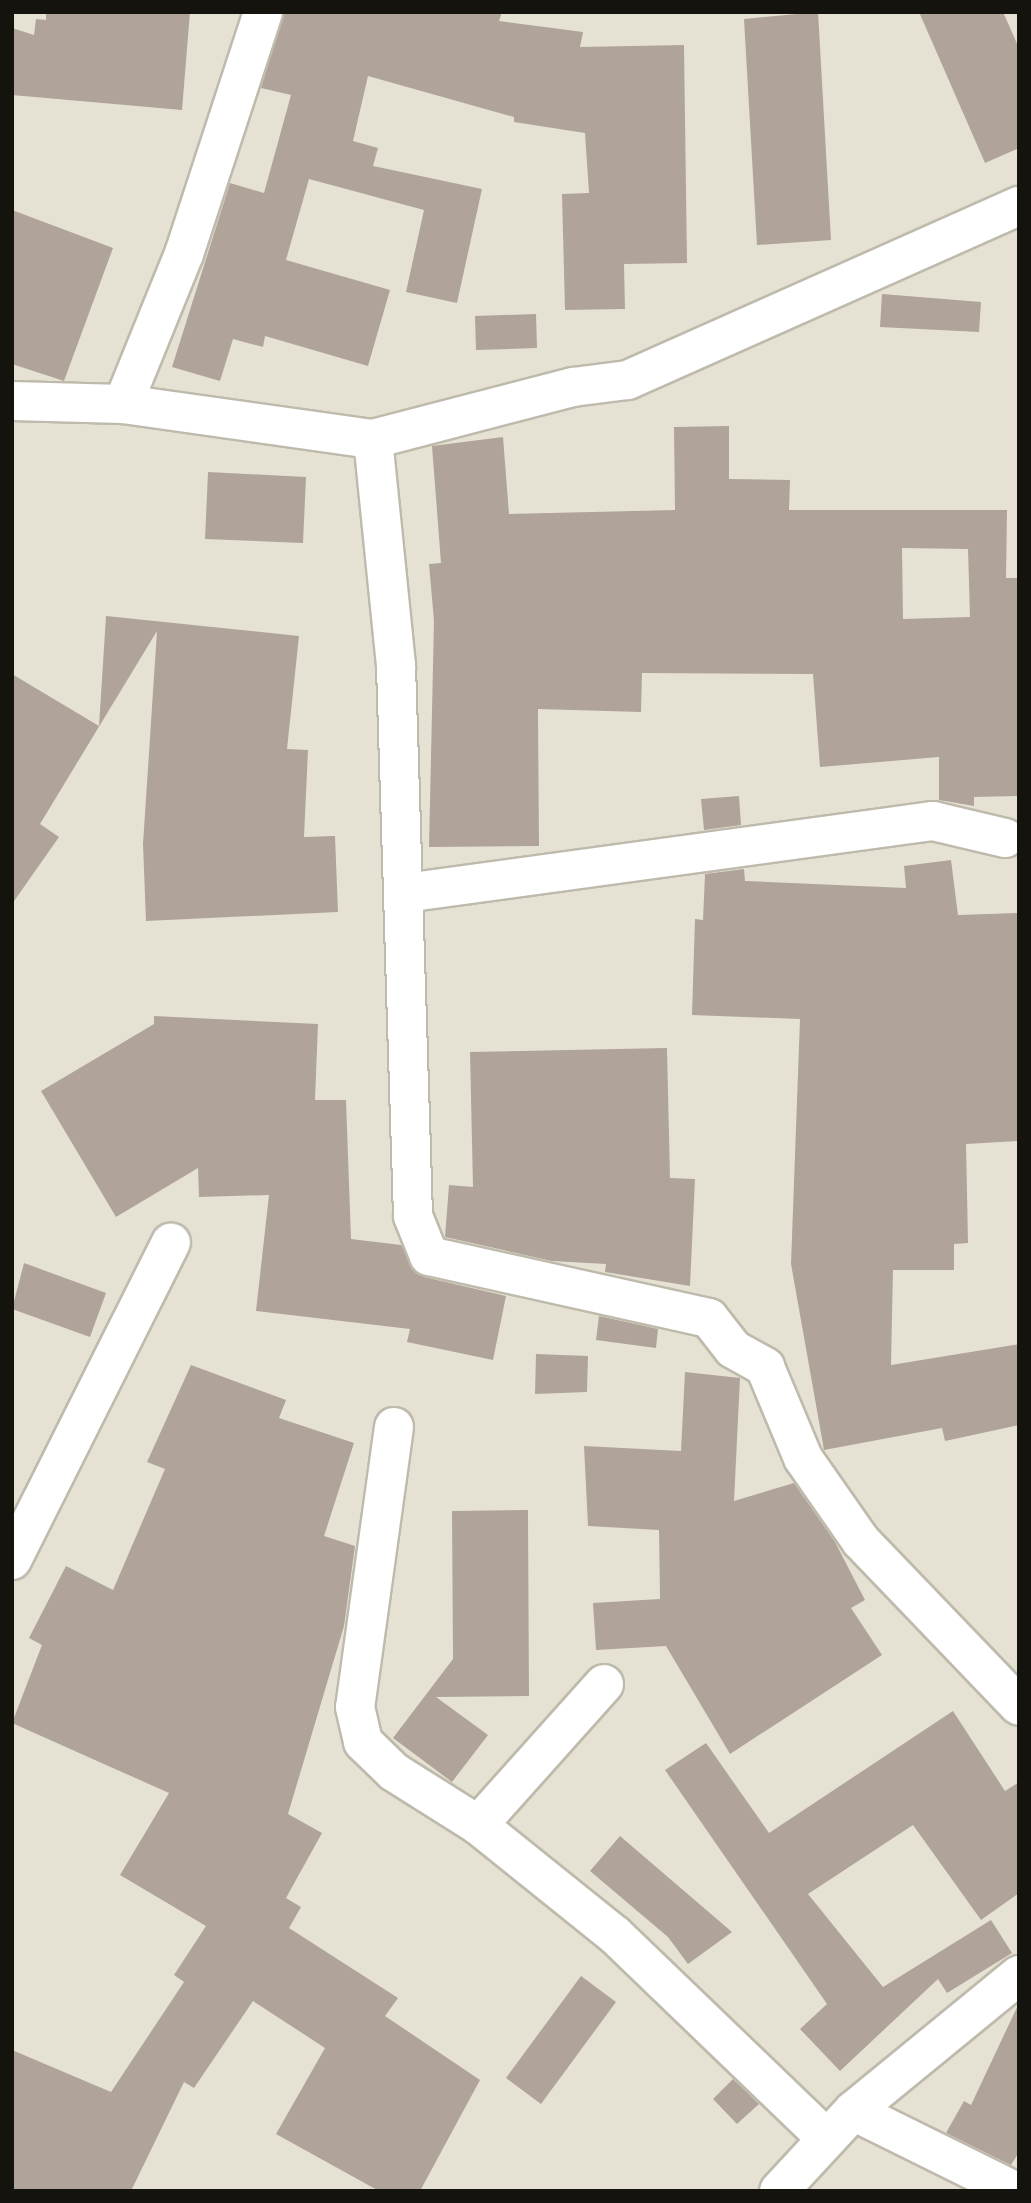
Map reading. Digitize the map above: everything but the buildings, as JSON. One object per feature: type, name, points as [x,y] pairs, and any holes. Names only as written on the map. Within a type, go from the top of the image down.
[{"type":"street","points":[[123,404],[184,254],[263,12]]},
{"type":"street","points":[[12,401],[123,404],[373,439],[573,387],[628,380],[1019,206]]},
{"type":"street","points":[[373,439],[396,666],[413,1216],[429,1256],[709,1318],[733,1349],[765,1367],[803,1458],[861,1541],[1019,1706]]},
{"type":"street","points":[[405,892],[933,821],[1005,838]]},
{"type":"street","points":[[12,1560],[171,1243]]},
{"type":"street","points":[[394,1427],[355,1707],[363,1742],[379,1757],[478,1825],[615,1935],[827,2139]]},
{"type":"street","points":[[478,1825],[604,1684]]},
{"type":"street","points":[[779,2191],[853,2112],[1019,1975]]},
{"type":"street","points":[[853,2112],[1015,2191]]}]
